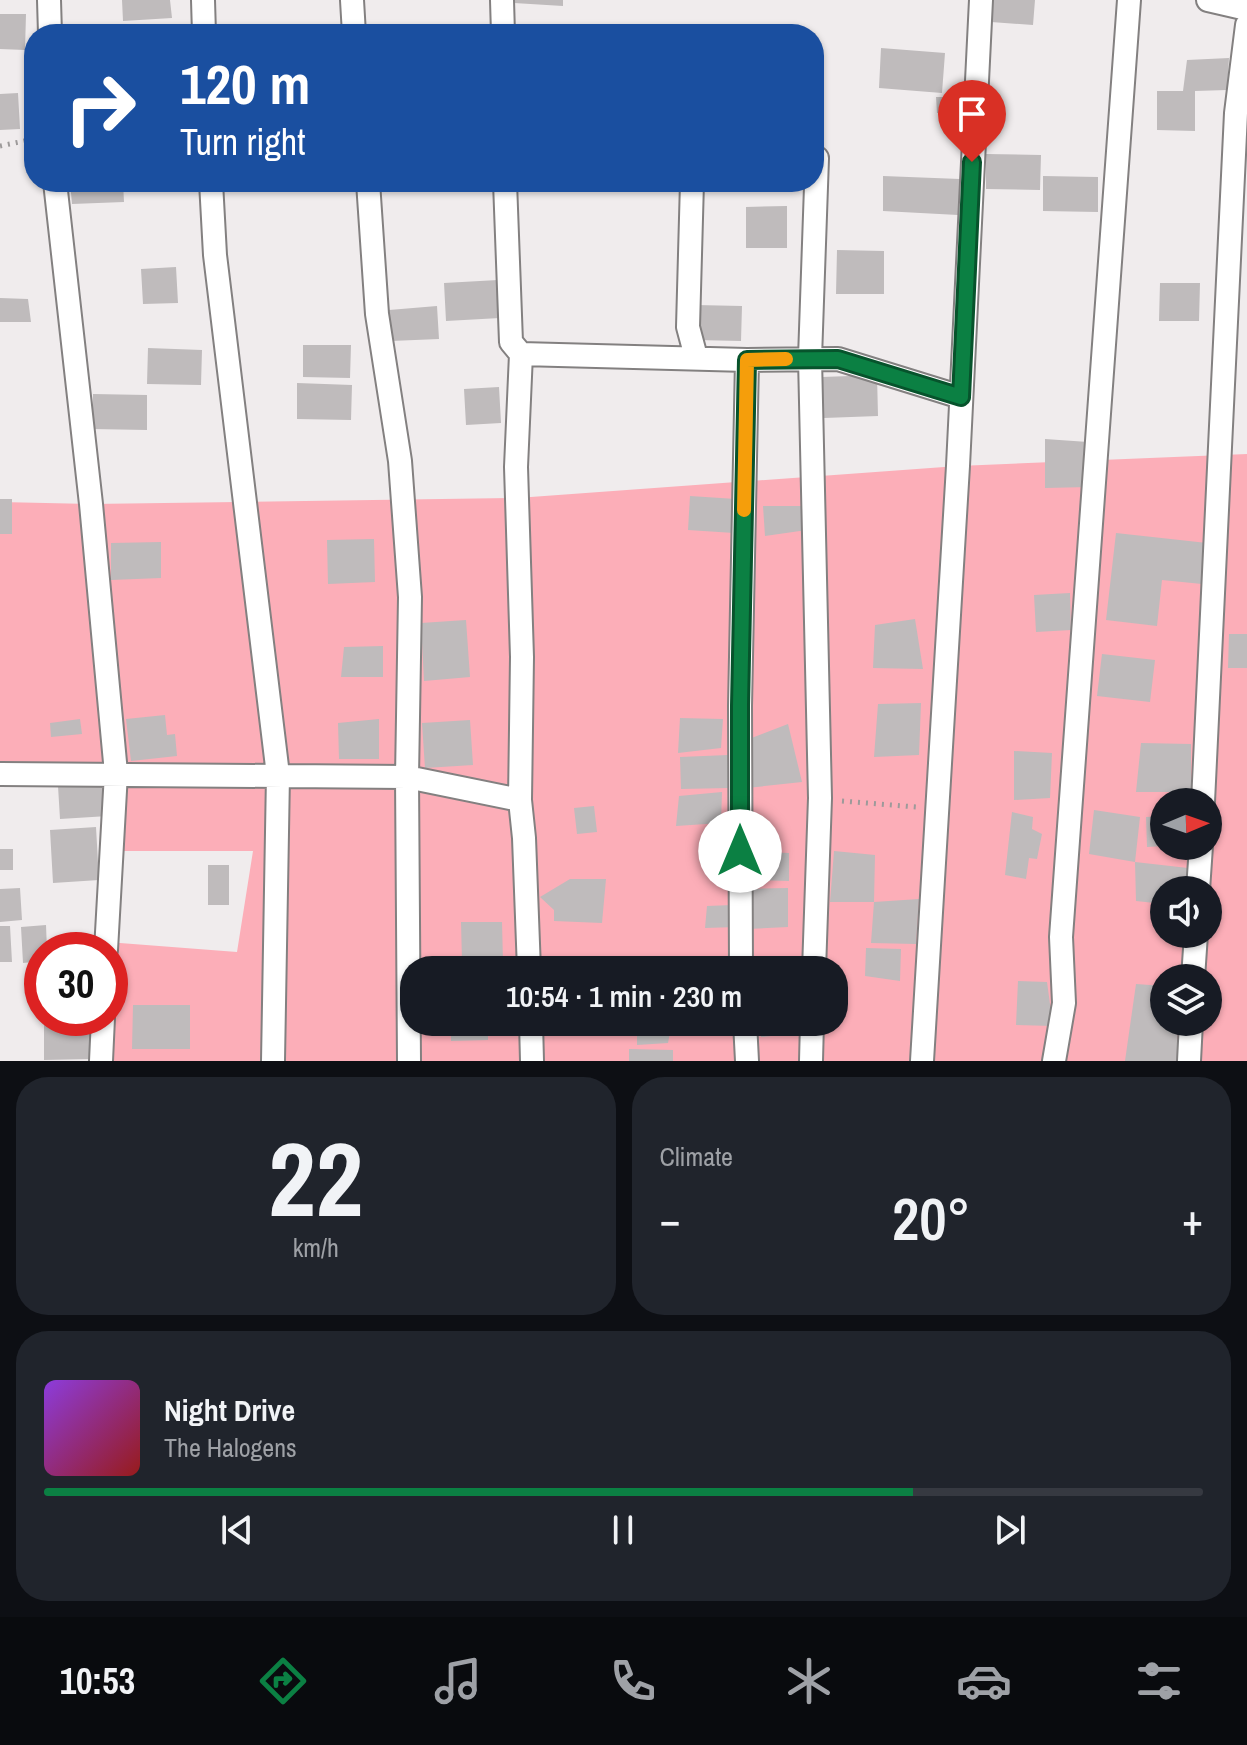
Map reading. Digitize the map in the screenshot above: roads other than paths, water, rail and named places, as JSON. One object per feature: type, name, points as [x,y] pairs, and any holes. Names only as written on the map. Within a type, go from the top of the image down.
[{"type":"street","points":[[49,0],[50,24]]},
{"type":"street","points":[[203,0],[204,24]]},
{"type":"street","points":[[352,0],[353,24]]},
{"type":"street","points":[[502,0],[503,24]]},
{"type":"street","points":[[922,1061],[981,0]]},
{"type":"street","points":[[1054,1061],[1064,1003],[1061,937],[1129,0]]},
{"type":"street","points":[[1208,0],[1237,5]]},
{"type":"street","points":[[1204,788],[1236,113],[1247,25]]},
{"type":"street","points":[[56,192],[91,504],[116,773],[107,932]]},
{"type":"street","points":[[212,192],[215,255],[278,775],[273,1061]]},
{"type":"street","points":[[369,192],[377,314],[400,461],[410,597],[407,777],[409,1061]]},
{"type":"street","points":[[505,192],[511,342],[521,354],[516,467],[522,657],[520,800],[528,956]]},
{"type":"street","points":[[692,192],[688,327],[696,357]]},
{"type":"street","points":[[814,956],[820,798],[810,358],[816,192]]},
{"type":"street","points":[[521,354],[747,360],[838,359],[961,397]]},
{"type":"street","points":[[741,956],[740,706],[747,360]]},
{"type":"street","points":[[0,774],[407,777],[520,800]]},
{"type":"street","points":[[101,1061],[102,1036]]},
{"type":"street","points":[[531,1036],[532,1061]]},
{"type":"street","points":[[746,1036],[747,1061]]},
{"type":"street","points":[[811,1061],[812,1036]]},
{"type":"street","points":[[1189,1061],[1190,1036]]}]
